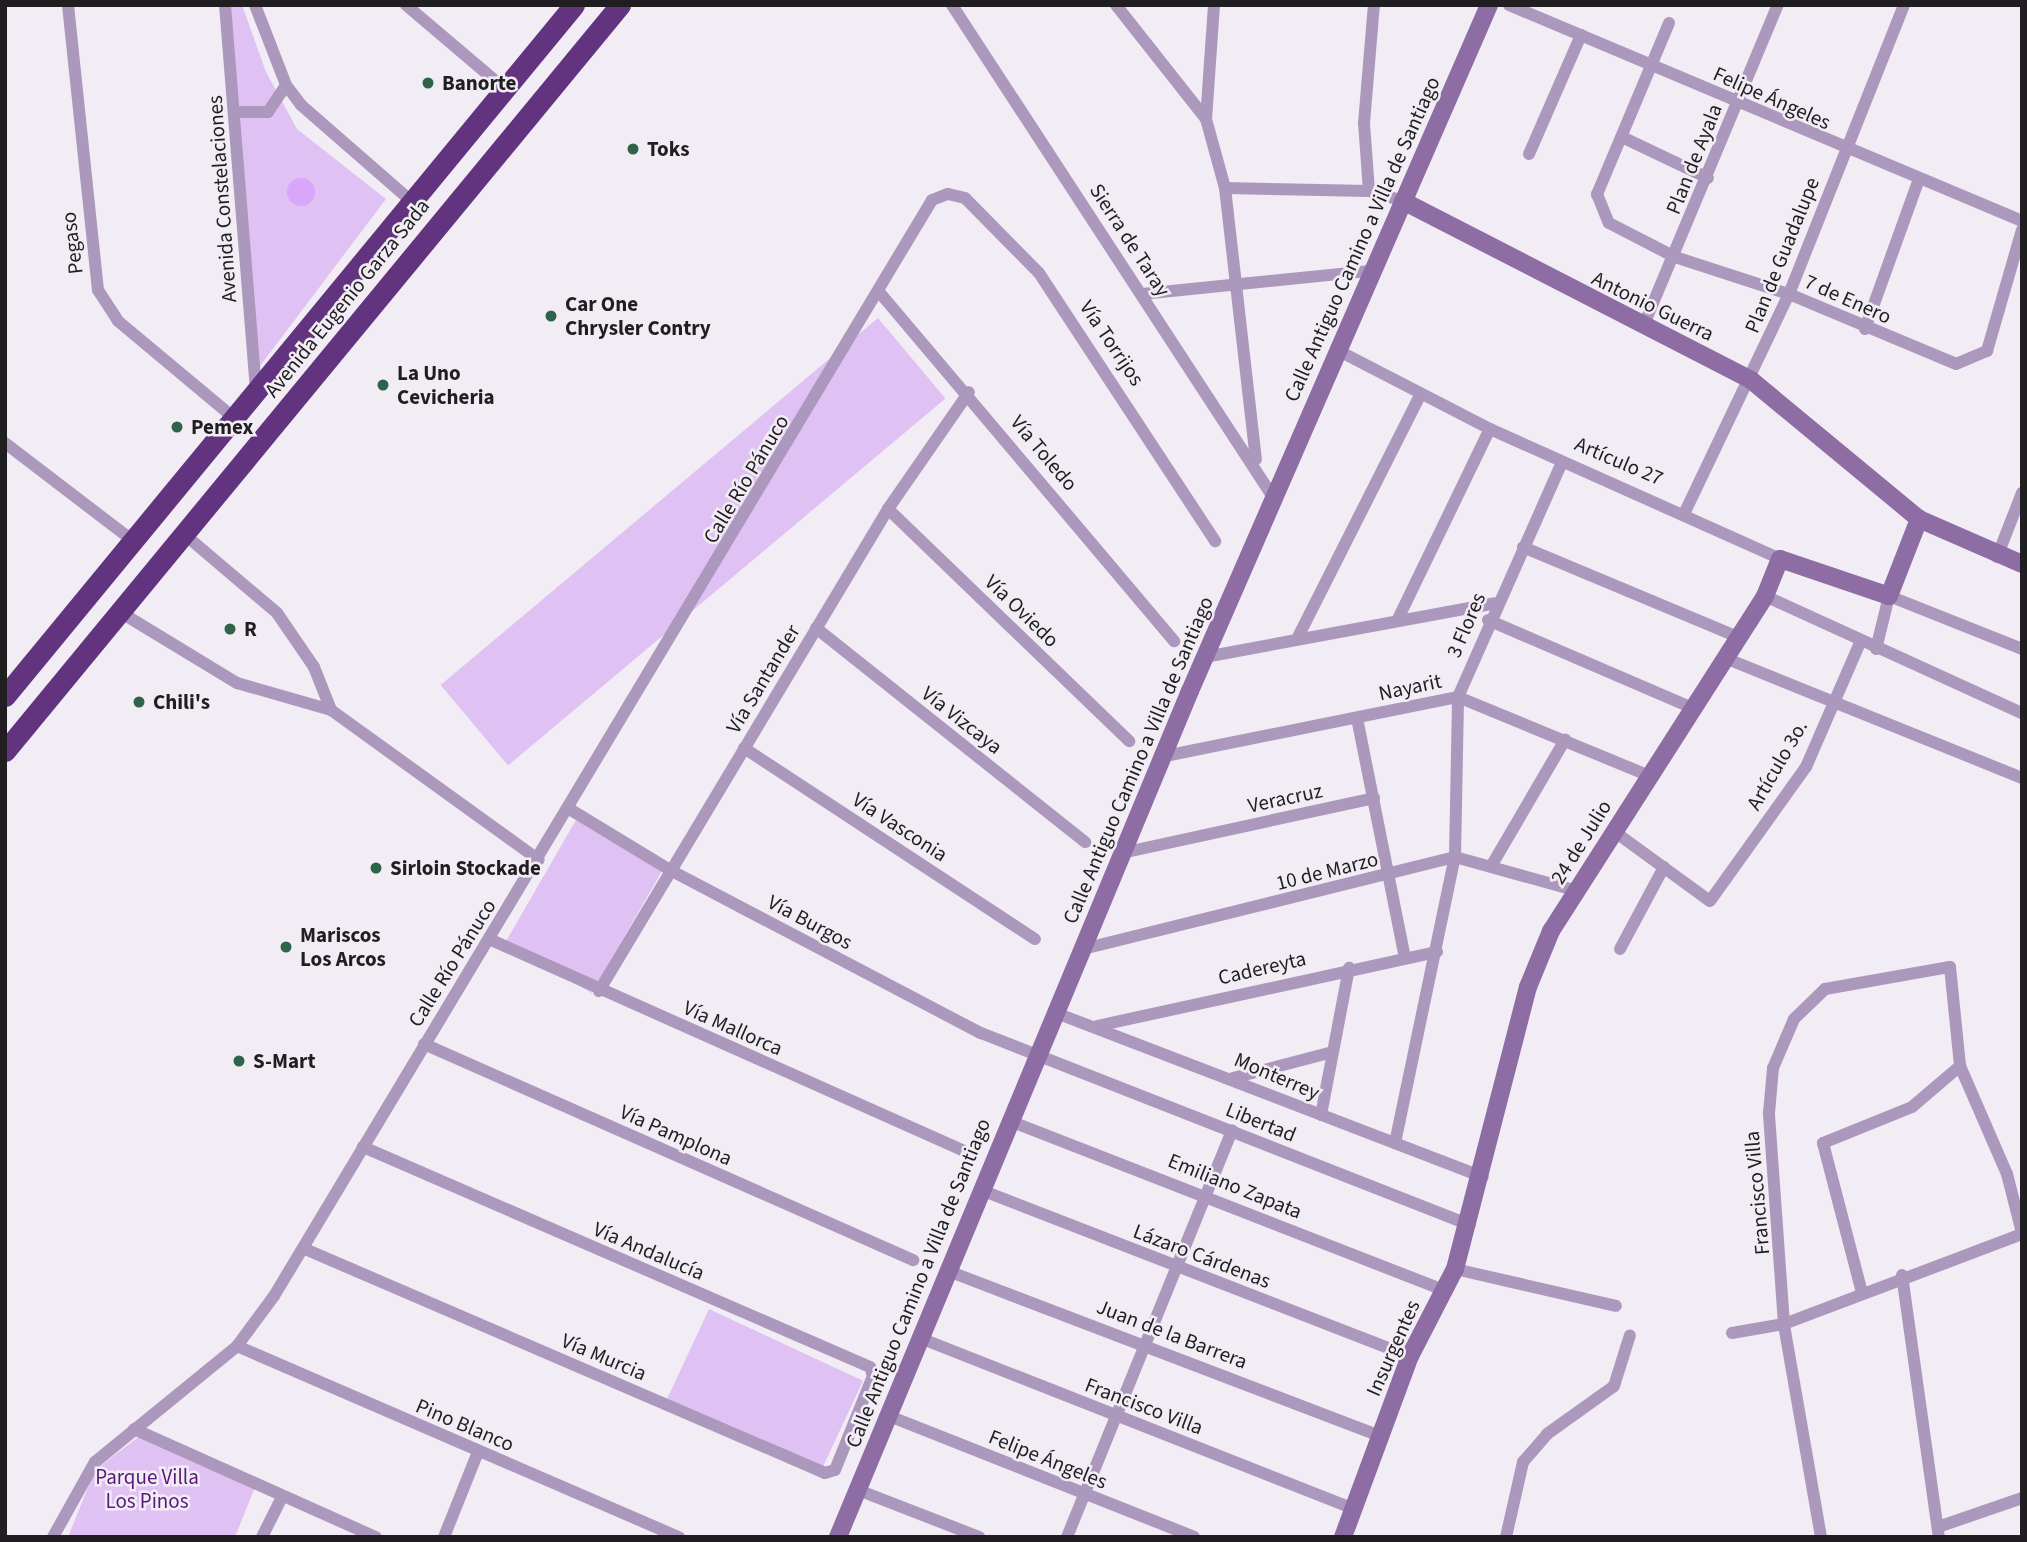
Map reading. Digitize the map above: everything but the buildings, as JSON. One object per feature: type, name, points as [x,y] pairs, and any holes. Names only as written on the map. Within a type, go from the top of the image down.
[{"type":"highway","name":"Avenida Eugenio Garza Sada","points":[[5,695],[410,200],[574,5]]},
{"type":"highway","name":"Avenida Eugenio Garza Sada","points":[[5,751],[620,5]]},
{"type":"street","name":"Pegaso","points":[[68,5],[98,290],[118,321],[233,418]]},
{"type":"street","name":"Avenida Constelaciones","points":[[225,5],[237,111],[256,390]]},
{"type":"street","points":[[255,5],[286,85],[336,140],[410,200]]},
{"type":"street","points":[[406,5],[505,89]]},
{"type":"street","name":"Sierra de Taray","points":[[952,5],[1142,294],[1256,461],[1273,497]]},
{"type":"street","points":[[1116,5],[1206,119]]},
{"type":"street","points":[[1214,5],[1206,119],[1209,138],[1225,188],[1256,461]]},
{"type":"street","points":[[1369,191],[1364,123],[1374,5]]},
{"type":"street","name":"Calle Antiguo Camino a Villa de Santiago","points":[[838,1537],[1205,657],[1339,351],[1370,271],[1489,5]]},
{"type":"street","name":"Felipe Ángeles","points":[[1509,5],[1845,151],[1919,178],[2022,221]]},
{"type":"street","name":"Plan de Ayala","points":[[1643,327],[1675,257],[1778,5]]},
{"type":"street","name":"Plan de Guadalupe","points":[[1685,514],[1751,380],[1789,294],[1904,5]]},
{"type":"street","points":[[1669,23],[1655,67],[1624,138],[1708,178]]},
{"type":"street","points":[[1529,154],[1581,35]]},
{"type":"street","points":[[237,111],[268,112],[286,85]]},
{"type":"street","name":"7 de Enero","points":[[1624,138],[1597,194],[1609,223],[1675,257],[1789,294],[1865,329],[1956,364],[1987,351],[2022,230]]},
{"type":"street","points":[[1865,329],[1919,178]]},
{"type":"street","name":"Antonio Guerra","points":[[1225,188],[1369,191],[1403,201],[1643,327],[1751,380],[1919,519],[1997,557],[2022,564]]},
{"type":"street","name":"Calle Río Pánuco","points":[[54,1537],[88,1471],[134,1429],[237,1346],[305,1249],[424,1044],[571,810],[880,293],[925,209],[948,194]]},
{"type":"street","name":"Vía Torrijos","points":[[948,194],[965,198],[1039,273],[1215,541]]},
{"type":"street","points":[[1142,294],[1234,282],[1370,271]]},
{"type":"street","name":"Vía Toledo","points":[[880,293],[969,391],[1174,641]]},
{"type":"street","name":"Artículo 27","points":[[1339,351],[1420,395],[1562,462],[1685,514],[1780,559],[1889,596]]},
{"type":"street","name":"Vía Santander","points":[[599,991],[888,509],[969,391]]},
{"type":"street","points":[[1297,639],[1420,395]]},
{"type":"street","points":[[1397,621],[1490,429]]},
{"type":"street","points":[[5,443],[133,541]]},
{"type":"street","name":"3 Flores","points":[[1395,1143],[1455,857],[1458,697],[1495,603],[1562,462]]},
{"type":"street","points":[[1997,557],[2022,493]]},
{"type":"street","name":"Vía Oviedo","points":[[888,509],[1129,741]]},
{"type":"street","points":[[1876,649],[1889,596],[1919,519]]},
{"type":"street","points":[[184,534],[277,613],[314,667],[331,710]]},
{"type":"street","points":[[1523,547],[1738,636]]},
{"type":"street","name":"24 de Julio","points":[[1482,1177],[1528,987],[1551,931],[1765,596],[1780,559]]},
{"type":"street","points":[[1765,596],[1860,643],[2022,713]]},
{"type":"street","points":[[1889,596],[2022,649]]},
{"type":"street","points":[[1205,657],[1495,603]]},
{"type":"street","points":[[120,612],[237,684],[331,710],[539,860]]},
{"type":"street","points":[[1488,620],[1692,708]]},
{"type":"street","name":"Vía Vizcaya","points":[[816,628],[1085,842]]},
{"type":"street","name":"Artículo 3o.","points":[[1664,867],[1702,901],[1714,898],[1781,809],[1838,701],[1860,643]]},
{"type":"street","points":[[1726,657],[2022,778]]},
{"type":"street","name":"Nayarit","points":[[1165,756],[1458,697],[1650,776]]},
{"type":"street","points":[[1357,718],[1405,958]]},
{"type":"street","points":[[1493,863],[1565,740]]},
{"type":"street","name":"Vía Vasconia","points":[[744,748],[1035,939]]},
{"type":"street","name":"Veracruz","points":[[1122,853],[1374,798]]},
{"type":"street","name":"Vía Burgos","points":[[571,810],[670,870],[1037,1057]]},
{"type":"street","points":[[1615,832],[1664,867],[1620,950]]},
{"type":"street","name":"10 de Marzo","points":[[1083,949],[1455,857],[1493,863],[1578,891]]},
{"type":"street","name":"Vía Mallorca","points":[[489,939],[599,991],[962,1150]]},
{"type":"street","name":"Cadereyta","points":[[1097,1026],[1349,968],[1437,952]]},
{"type":"street","name":"Francisco Villa","points":[[1821,1537],[1784,1324],[1769,1114],[1781,1043],[1794,1019],[1825,989],[1950,967],[1960,1066]]},
{"type":"street","points":[[1321,1115],[1329,1053],[1349,968]]},
{"type":"street","name":"Monterrey","points":[[1056,1013],[1233,1077],[1321,1115],[1482,1177]]},
{"type":"street","name":"Vía Pamplona","points":[[424,1044],[913,1260]]},
{"type":"street","points":[[1233,1077],[1329,1053]]},
{"type":"street","name":"Libertad","points":[[1037,1057],[1232,1130],[1470,1225]]},
{"type":"street","points":[[1732,1333],[1784,1324],[1861,1289],[2022,1234],[2007,1174],[1960,1066],[1912,1107],[1837,1135],[1822,1149],[1861,1289]]},
{"type":"street","name":"Emiliano Zapata","points":[[1010,1121],[1204,1193],[1444,1291]]},
{"type":"street","points":[[1067,1537],[1142,1343],[1232,1130]]},
{"type":"street","name":"Vía Andalucía","points":[[363,1147],[870,1367],[858,1418]]},
{"type":"street","name":"Insurgentes","points":[[1343,1537],[1410,1356],[1455,1269],[1482,1177]]},
{"type":"street","name":"Lázaro Cárdenas","points":[[981,1190],[1410,1356]]},
{"type":"street","name":"Vía Murcia","points":[[305,1249],[825,1473],[835,1470],[858,1418]]},
{"type":"street","points":[[1455,1269],[1616,1306]]},
{"type":"street","name":"Juan de la Barrera","points":[[948,1271],[1380,1436]]},
{"type":"street","points":[[1902,1275],[1939,1532],[2022,1499]]},
{"type":"street","points":[[1506,1537],[1522,1462],[1547,1434],[1614,1386],[1629,1335]]},
{"type":"street","name":"Francisco Villa","points":[[920,1338],[1354,1509]]},
{"type":"street","name":"Pino Blanco","points":[[237,1346],[678,1537]]},
{"type":"street","name":"Felipe Ángeles","points":[[889,1416],[1194,1537]]},
{"type":"street","points":[[134,1429],[376,1537]]},
{"type":"street","points":[[444,1537],[478,1452]]},
{"type":"street","points":[[858,1490],[979,1537]]},
{"type":"street","points":[[262,1537],[282,1497]]},
{"type":"green space","points":[[227,5],[242,5],[266,72],[297,129],[386,199],[260,366]]},
{"type":"green space","points":[[878,318],[945,398],[508,765],[441,685]]},
{"type":"green space","points":[[576,820],[663,870],[592,993],[505,943]]},
{"type":"green space","points":[[709,1309],[863,1381],[821,1471],[667,1399]]},
{"type":"green space","name":"Parque Villa Los Pinos","points":[[141,1435],[255,1487],[235,1537],[68,1537],[95,1470]]},
{"type":"shaded area","points":[[301,178],[311,182],[315,192],[311,202],[301,206],[291,202],[287,192],[291,182]]},
{"type":"place","name":"Banorte","points":[[428,83]]},
{"type":"place","name":"Toks","points":[[633,149]]},
{"type":"place","name":"Car One Chrysler Contry","points":[[551,316]]},
{"type":"place","name":"La Uno Cevicheria","points":[[383,385]]},
{"type":"place","name":"Pemex","points":[[177,427]]},
{"type":"place","name":"R","points":[[230,629]]},
{"type":"place","name":"Chili's","points":[[139,702]]},
{"type":"place","name":"Sirloin Stockade","points":[[376,868]]},
{"type":"place","name":"Mariscos Los Arcos","points":[[286,947]]},
{"type":"place","name":"S-Mart","points":[[239,1061]]}]
